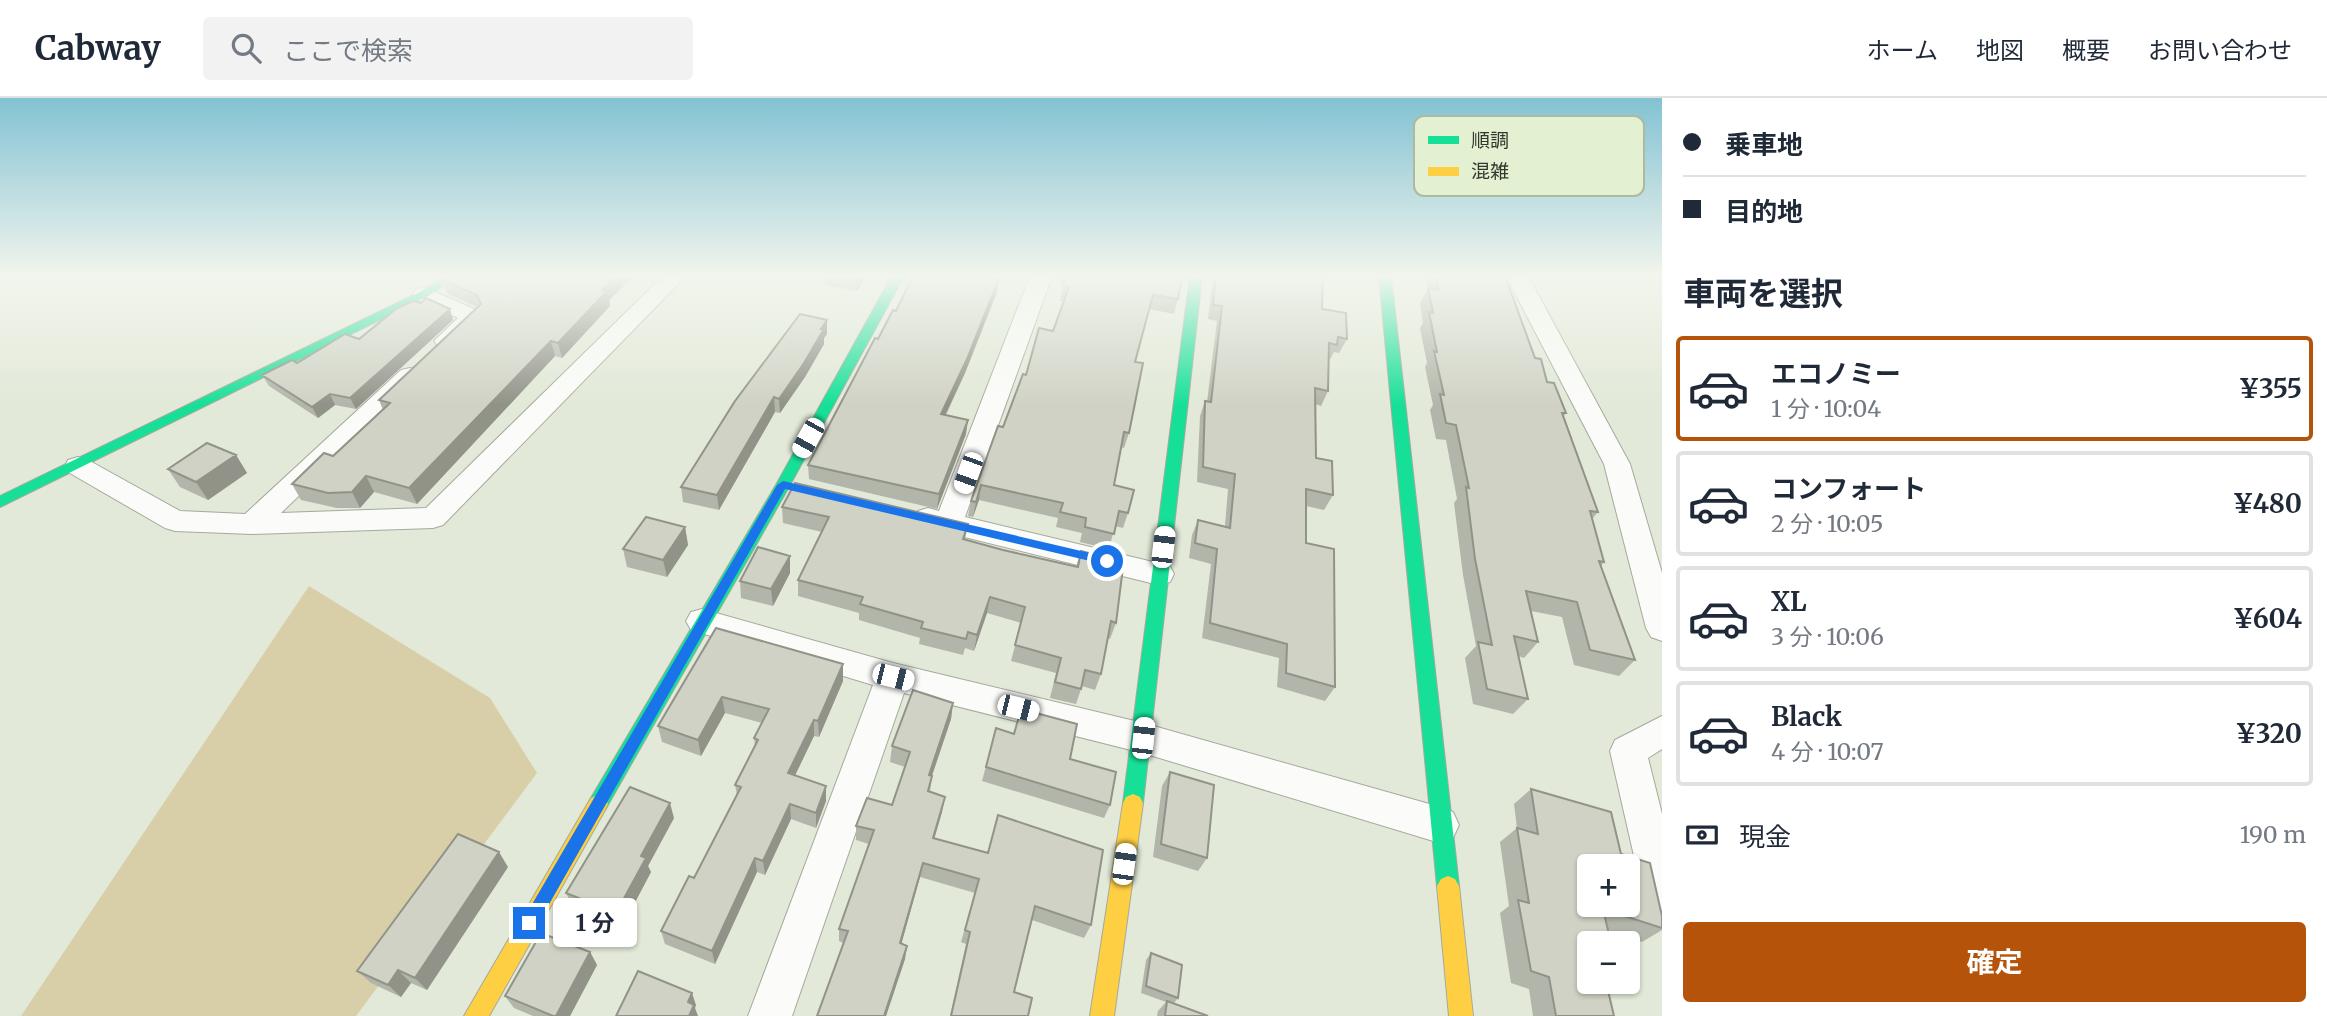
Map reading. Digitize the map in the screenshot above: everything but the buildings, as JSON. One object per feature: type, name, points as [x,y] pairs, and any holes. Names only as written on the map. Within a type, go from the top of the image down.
[{"type":"street","points":[[0,502],[374,319]]},
{"type":"street","points":[[252,524],[471,319]]},
{"type":"street","points":[[78,466],[174,521],[252,524],[433,518],[631,319]]},
{"type":"street","points":[[476,1016],[702,621],[795,488],[877,319]]},
{"type":"street","points":[[949,522],[1025,319]]},
{"type":"street","points":[[1102,1016],[1143,738],[1159,574],[1191,319]]},
{"type":"street","points":[[1389,319],[1461,1016]]},
{"type":"street","points":[[1540,319],[1617,464],[1662,628]]},
{"type":"street","points":[[898,511],[1159,574]]},
{"type":"street","points":[[702,621],[893,677],[1143,738],[1440,825]]},
{"type":"street","points":[[770,1016],[893,677]]},
{"type":"street","points":[[1662,731],[1628,751],[1662,891]]},
{"type":"shaded area","points":[[309,586],[490,698],[537,773],[356,1016],[21,1016]]},
{"type":"traffic: fast","points":[[0,502],[373,319]]},
{"type":"traffic: fast","points":[[598,804],[783,485],[874,319]]},
{"type":"traffic: fast","points":[[1133,803],[1191,319]]},
{"type":"traffic: fast","points":[[1389,319],[1448,886]]},
{"type":"traffic: slow","points":[[1102,1016],[1133,803]]},
{"type":"traffic: slow","points":[[476,1016],[598,804]]},
{"type":"traffic: slow","points":[[1448,886],[1461,1016]]},
{"type":"route","points":[[529,923],[783,485],[1107,561]]}]
